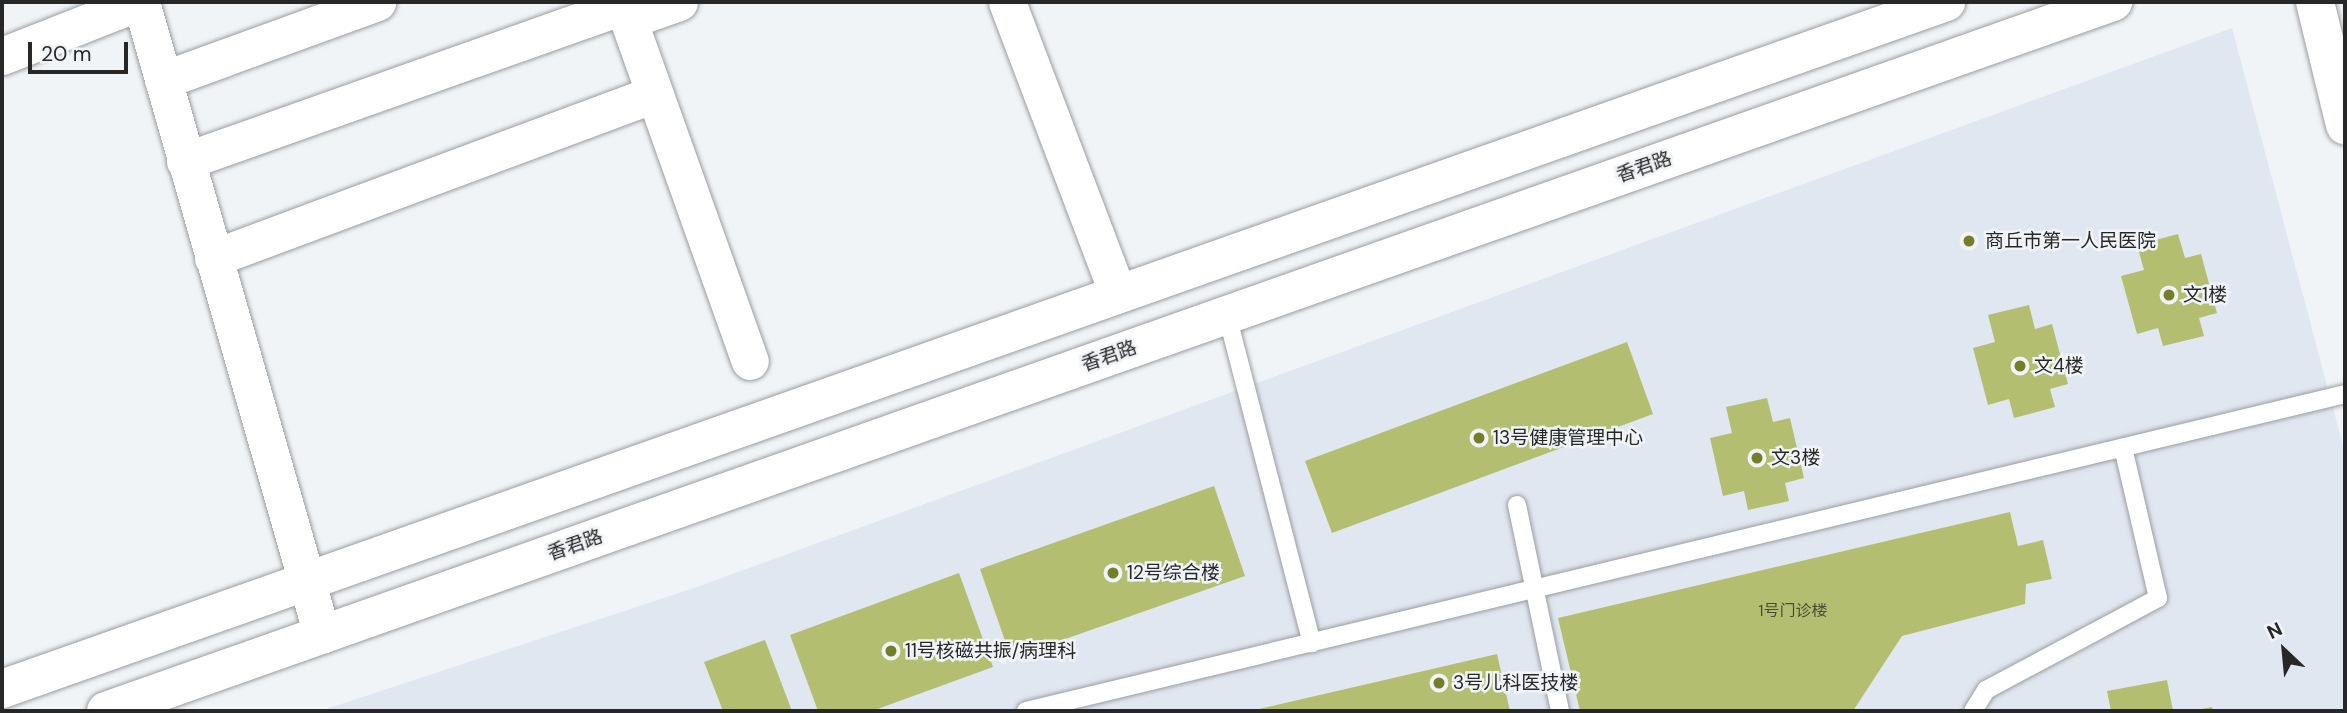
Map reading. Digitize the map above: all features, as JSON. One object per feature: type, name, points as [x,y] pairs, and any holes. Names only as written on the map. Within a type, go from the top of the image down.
[{"type":"main road","points":[[2,689],[1947,2]]},
{"type":"main road","name":"香君路","points":[[106,711],[2113,2]]},
{"type":"main road","points":[[2315,2],[2345,125]]},
{"type":"street","points":[[2,56],[140,2],[303,582],[322,635]]},
{"type":"street","points":[[163,80],[377,2]]},
{"type":"street","points":[[185,160],[624,9],[679,2]]},
{"type":"street","points":[[1007,2],[1118,294]]},
{"type":"street","points":[[624,9],[750,361]]},
{"type":"street","points":[[212,258],[655,94]]},
{"type":"lane","points":[[1227,315],[1312,643]]},
{"type":"lane","points":[[1026,711],[2345,394]]},
{"type":"lane","points":[[1973,711],[1986,690],[2158,598],[2123,448]]},
{"type":"lane","points":[[1517,505],[1560,711]]},
{"type":"lane","points":[[1986,690],[1990,711]]},
{"type":"shaded area","name":"商丘市第一人民医院","points":[[2232,28],[2345,453],[2345,711],[320,711],[694,588]]},
{"type":"building","name":"文1楼","points":[[2178,234],[2185,258],[2201,254],[2217,313],[2199,318],[2204,336],[2163,346],[2158,328],[2137,334],[2121,276],[2144,270],[2137,245]]},
{"type":"building","name":"文4楼","points":[[2029,305],[2035,329],[2052,324],[2068,384],[2050,389],[2055,407],[2014,418],[2009,399],[1988,405],[1973,348],[1995,342],[1988,315]]},
{"type":"building","name":"13号健康管理中心","points":[[1627,342],[1653,414],[1332,533],[1305,461]]},
{"type":"building","name":"文3楼","points":[[1767,398],[1773,422],[1790,418],[1804,478],[1785,483],[1789,501],[1748,510],[1744,491],[1723,496],[1710,438],[1732,433],[1726,407]]},
{"type":"building","name":"12号综合楼","points":[[1214,486],[1245,576],[1011,658],[980,569]]},
{"type":"building","points":[[2010,512],[2018,546],[2043,540],[2052,579],[2026,584],[2025,604],[1902,636],[1853,711],[1580,711],[1558,618]]},
{"type":"building","name":"11号核磁共振/病理科","points":[[959,573],[993,667],[872,711],[818,711],[790,635]]},
{"type":"building","points":[[765,640],[792,711],[723,711],[704,662]]},
{"type":"building","name":"3号儿科医技楼","points":[[1497,654],[1510,711],[1255,711],[1255,710]]},
{"type":"building","points":[[2167,680],[2173,711],[2111,711],[2107,691]]},
{"type":"building","points":[[2212,707],[2213,711],[2196,711],[2196,710]]},
{"type":"place","name":"商丘市第一人民医院","points":[[1969,241]]},
{"type":"place","name":"文1楼","points":[[2169,295]]},
{"type":"place","name":"文4楼","points":[[2020,366]]},
{"type":"place","name":"13号健康管理中心","points":[[1479,438]]},
{"type":"place","name":"文3楼","points":[[1757,458]]},
{"type":"place","name":"12号综合楼","points":[[1113,573]]},
{"type":"place","name":"11号核磁共振/病理科","points":[[891,651]]},
{"type":"place","name":"3号儿科医技楼","points":[[1439,683]]}]
